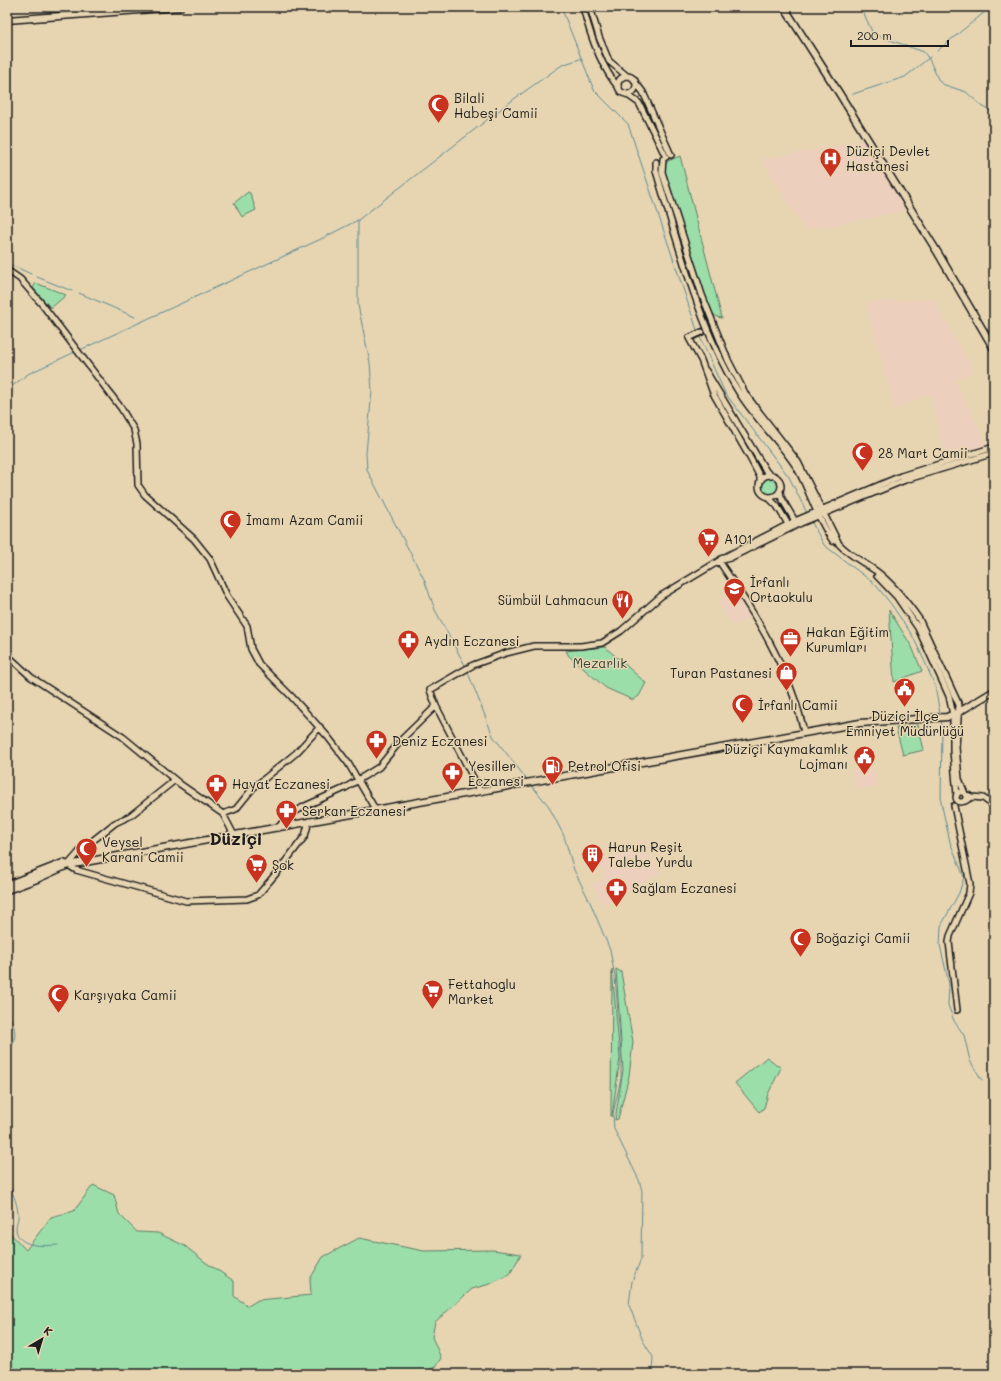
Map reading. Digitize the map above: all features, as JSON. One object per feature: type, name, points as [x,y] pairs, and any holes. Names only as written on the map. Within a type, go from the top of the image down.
[{"type":"main road","points":[[7,20],[180,7]]},
{"type":"main road","points":[[784,7],[938,253],[994,349]]},
{"type":"main road","points":[[788,7],[922,221],[938,253]]},
{"type":"main road","points":[[7,890],[68,865],[278,828],[375,809],[536,782],[804,732],[866,722],[953,715],[994,691]]},
{"type":"main road","points":[[7,885],[63,863],[68,865]]},
{"type":"street","points":[[583,7],[603,63],[611,79],[619,88],[639,103],[666,157]]},
{"type":"street","points":[[590,7],[599,37],[610,61],[627,76],[633,79],[646,99],[666,157],[662,172],[683,241],[702,296],[728,360],[746,395],[798,462],[820,513]]},
{"type":"street","points":[[619,88],[619,81],[627,76]]},
{"type":"street","points":[[626,94],[633,91],[635,82]]},
{"type":"street","points":[[656,162],[656,171],[708,330],[738,393],[758,421],[797,468],[820,513],[844,549],[880,574],[916,614],[959,705],[953,715],[953,751],[956,796],[954,806],[970,884],[969,893],[956,920],[949,942],[957,1010]]},
{"type":"street","points":[[7,270],[25,284],[121,408],[134,430],[137,444],[138,485],[145,495],[194,539],[210,559],[227,596],[247,626],[251,649],[259,664],[320,727],[348,763],[375,809]]},
{"type":"street","points":[[702,332],[689,338],[690,342],[766,471],[780,481],[781,497],[799,521]]},
{"type":"street","points":[[706,370],[714,393],[760,477],[762,493],[777,506],[788,524]]},
{"type":"street","points":[[820,513],[907,474],[994,447]]},
{"type":"street","points":[[480,791],[436,706],[430,690],[471,666],[506,653],[534,646],[581,646],[602,643],[621,632],[661,596],[726,556],[788,524],[905,480],[994,453]]},
{"type":"street","points":[[760,483],[764,477],[771,476]]},
{"type":"street","points":[[768,497],[775,496],[780,492]]},
{"type":"street","points":[[719,561],[730,558],[799,521]]},
{"type":"street","points":[[719,561],[775,650],[800,711],[804,732]]},
{"type":"street","points":[[7,655],[31,677],[123,737],[175,780],[223,814],[234,835]]},
{"type":"street","points":[[278,828],[286,818],[303,807],[346,788],[379,767],[402,739],[436,706]]},
{"type":"street","points":[[953,715],[959,779],[965,794],[962,801]]},
{"type":"street","points":[[223,814],[236,809],[253,788],[296,753],[320,727]]},
{"type":"street","points":[[175,780],[130,816],[114,823],[81,850],[68,865],[76,870],[186,901],[247,899],[258,895],[266,883],[279,870],[305,836],[309,821]]},
{"type":"street","points":[[956,796],[960,792],[972,797],[984,798],[994,806]]},
{"type":"street","points":[[956,796],[962,801]]},
{"type":"street","points":[[954,806],[972,797]]},
{"type":"shaded area","name":"Düziçi Devlet Hastanesi","points":[[860,141],[865,142],[904,207],[901,212],[804,230],[762,159]]},
{"type":"shaded area","points":[[933,299],[973,371],[955,380],[987,445],[946,456],[930,393],[895,410],[866,302]]},
{"type":"shaded area","name":"İrfanlı Ortaokulu","points":[[735,590],[751,615],[734,627],[717,603]]},
{"type":"shaded area","name":"Düziçi Kaymakamlık Lojmanı","points":[[874,768],[877,786],[856,788],[850,770]]},
{"type":"shaded area","points":[[643,840],[660,873],[616,899],[602,904],[591,884],[606,878],[598,862]]},
{"type":"green space","points":[[680,156],[722,318],[714,315],[707,304],[676,212],[665,172],[665,165],[668,161]]},
{"type":"green space","points":[[248,192],[250,193],[256,210],[242,217],[234,203]]},
{"type":"green space","points":[[36,283],[66,295],[51,308],[33,288]]},
{"type":"green space","points":[[771,477],[777,480],[780,486],[777,492],[771,495],[765,492],[762,486],[765,480]]},
{"type":"green space","points":[[889,610],[912,647],[922,671],[894,682]]},
{"type":"green space","name":"Mezarlık","points":[[605,647],[646,683],[639,696],[633,700],[606,688],[569,656],[566,651]]},
{"type":"green space","points":[[918,725],[924,750],[903,755],[896,728]]},
{"type":"green space","points":[[612,969],[620,1058],[611,1117]]},
{"type":"green space","points":[[616,969],[621,972],[633,1042],[629,1076],[618,1119],[615,1120],[623,1070]]},
{"type":"green space","points":[[767,1057],[781,1068],[768,1094],[764,1108],[759,1112],[735,1083]]},
{"type":"green space","points":[[93,1185],[114,1195],[119,1214],[137,1232],[158,1233],[185,1246],[205,1262],[234,1281],[234,1296],[248,1306],[258,1300],[311,1295],[310,1279],[323,1257],[359,1238],[424,1251],[493,1250],[521,1254],[510,1274],[490,1284],[472,1289],[435,1322],[432,1337],[441,1358],[435,1367],[421,1374],[7,1374],[7,1230],[26,1250],[51,1217],[74,1211]]},
{"type":"waterway","points":[[561,7],[594,90],[628,124],[698,333]]},
{"type":"waterway","points":[[861,7],[873,34],[924,52],[942,84],[966,92],[982,106],[994,113]]},
{"type":"waterway","points":[[937,51],[991,7]]},
{"type":"waterway","points":[[853,94],[905,77],[930,57]]},
{"type":"waterway","points":[[80,350],[321,239],[358,220],[514,99],[562,65],[580,59]]},
{"type":"waterway","points":[[358,220],[358,305],[370,363],[372,391],[366,453],[367,470],[424,579],[435,610],[466,667]]},
{"type":"waterway","points":[[7,263],[31,274]]},
{"type":"waterway","points":[[37,277],[72,291]]},
{"type":"waterway","points":[[79,293],[135,317]]},
{"type":"waterway","points":[[699,335],[725,393],[789,477],[807,513]]},
{"type":"waterway","points":[[7,390],[28,374],[75,352]]},
{"type":"waterway","points":[[811,521],[824,545],[875,584],[891,604],[912,635],[935,686],[940,714]]},
{"type":"waterway","points":[[467,670],[493,736],[528,781]]},
{"type":"waterway","points":[[941,719],[941,802],[950,842],[964,877],[959,893],[941,926],[940,945],[949,984],[948,1005],[954,1021],[964,1035],[970,1061],[982,1080]]},
{"type":"waterway","points":[[531,785],[548,805],[564,836],[574,870],[590,902],[610,950],[615,976],[621,1052],[621,1078],[613,1114],[614,1129],[639,1180],[642,1191],[641,1259],[632,1281],[629,1305],[643,1341],[653,1357],[652,1374]]},
{"type":"waterway","points":[[7,1011],[13,1024],[15,1034],[13,1044],[7,1057]]},
{"type":"waterway","points":[[7,1181],[14,1197],[17,1209],[18,1217],[16,1229],[21,1240],[26,1243],[46,1246],[58,1245]]},
{"type":"place","name":"Bilali Habeşi Camii","points":[[439,124]]},
{"type":"place","name":"Düziçi Devlet Hastanesi","points":[[830,178]]},
{"type":"place","name":"28 Mart Camii","points":[[862,472]]},
{"type":"place","name":"İmamı Azam Camii","points":[[231,540]]},
{"type":"place","name":"A101","points":[[708,558]]},
{"type":"place","name":"İrfanlı Ortaokulu","points":[[734,608]]},
{"type":"place","name":"Sümbül Lahmacun","points":[[623,620]]},
{"type":"place","name":"Hakan Eğitim Kurumları","points":[[791,658]]},
{"type":"place","name":"Aydın Eczanesi","points":[[409,660]]},
{"type":"place","name":"Turan Pastanesi","points":[[787,692]]},
{"type":"place","name":"Düziçi İlçe Emniyet Müdürlüğü","points":[[905,708]]},
{"type":"place","name":"İrfanlı Camii","points":[[742,724]]},
{"type":"place","name":"Deniz Eczanesi","points":[[376,760]]},
{"type":"place","name":"Düziçi Kaymakamlık Lojmanı","points":[[864,776]]},
{"type":"place","name":"Petrol Ofisi","points":[[553,786]]},
{"type":"place","name":"Yesiller Eczanesi","points":[[452,792]]},
{"type":"place","name":"Hayat Eczanesi","points":[[216,804]]},
{"type":"place","name":"Serkan Eczanesi","points":[[286,830]]},
{"type":"place","name":"Veysel Karani Camii","points":[[86,868]]},
{"type":"place","name":"Harun Reşit Talebe Yurdu","points":[[593,874]]},
{"type":"place","name":"Şok","points":[[256,884]]},
{"type":"place","name":"Sağlam Eczanesi","points":[[616,908]]},
{"type":"place","name":"Boğaziçi Camii","points":[[800,958]]},
{"type":"place","name":"Fettahoglu Market","points":[[432,1010]]},
{"type":"place","name":"Karşıyaka Camii","points":[[58,1014]]},
{"type":"district","name":"Düziçi","points":[[236,839]]}]
